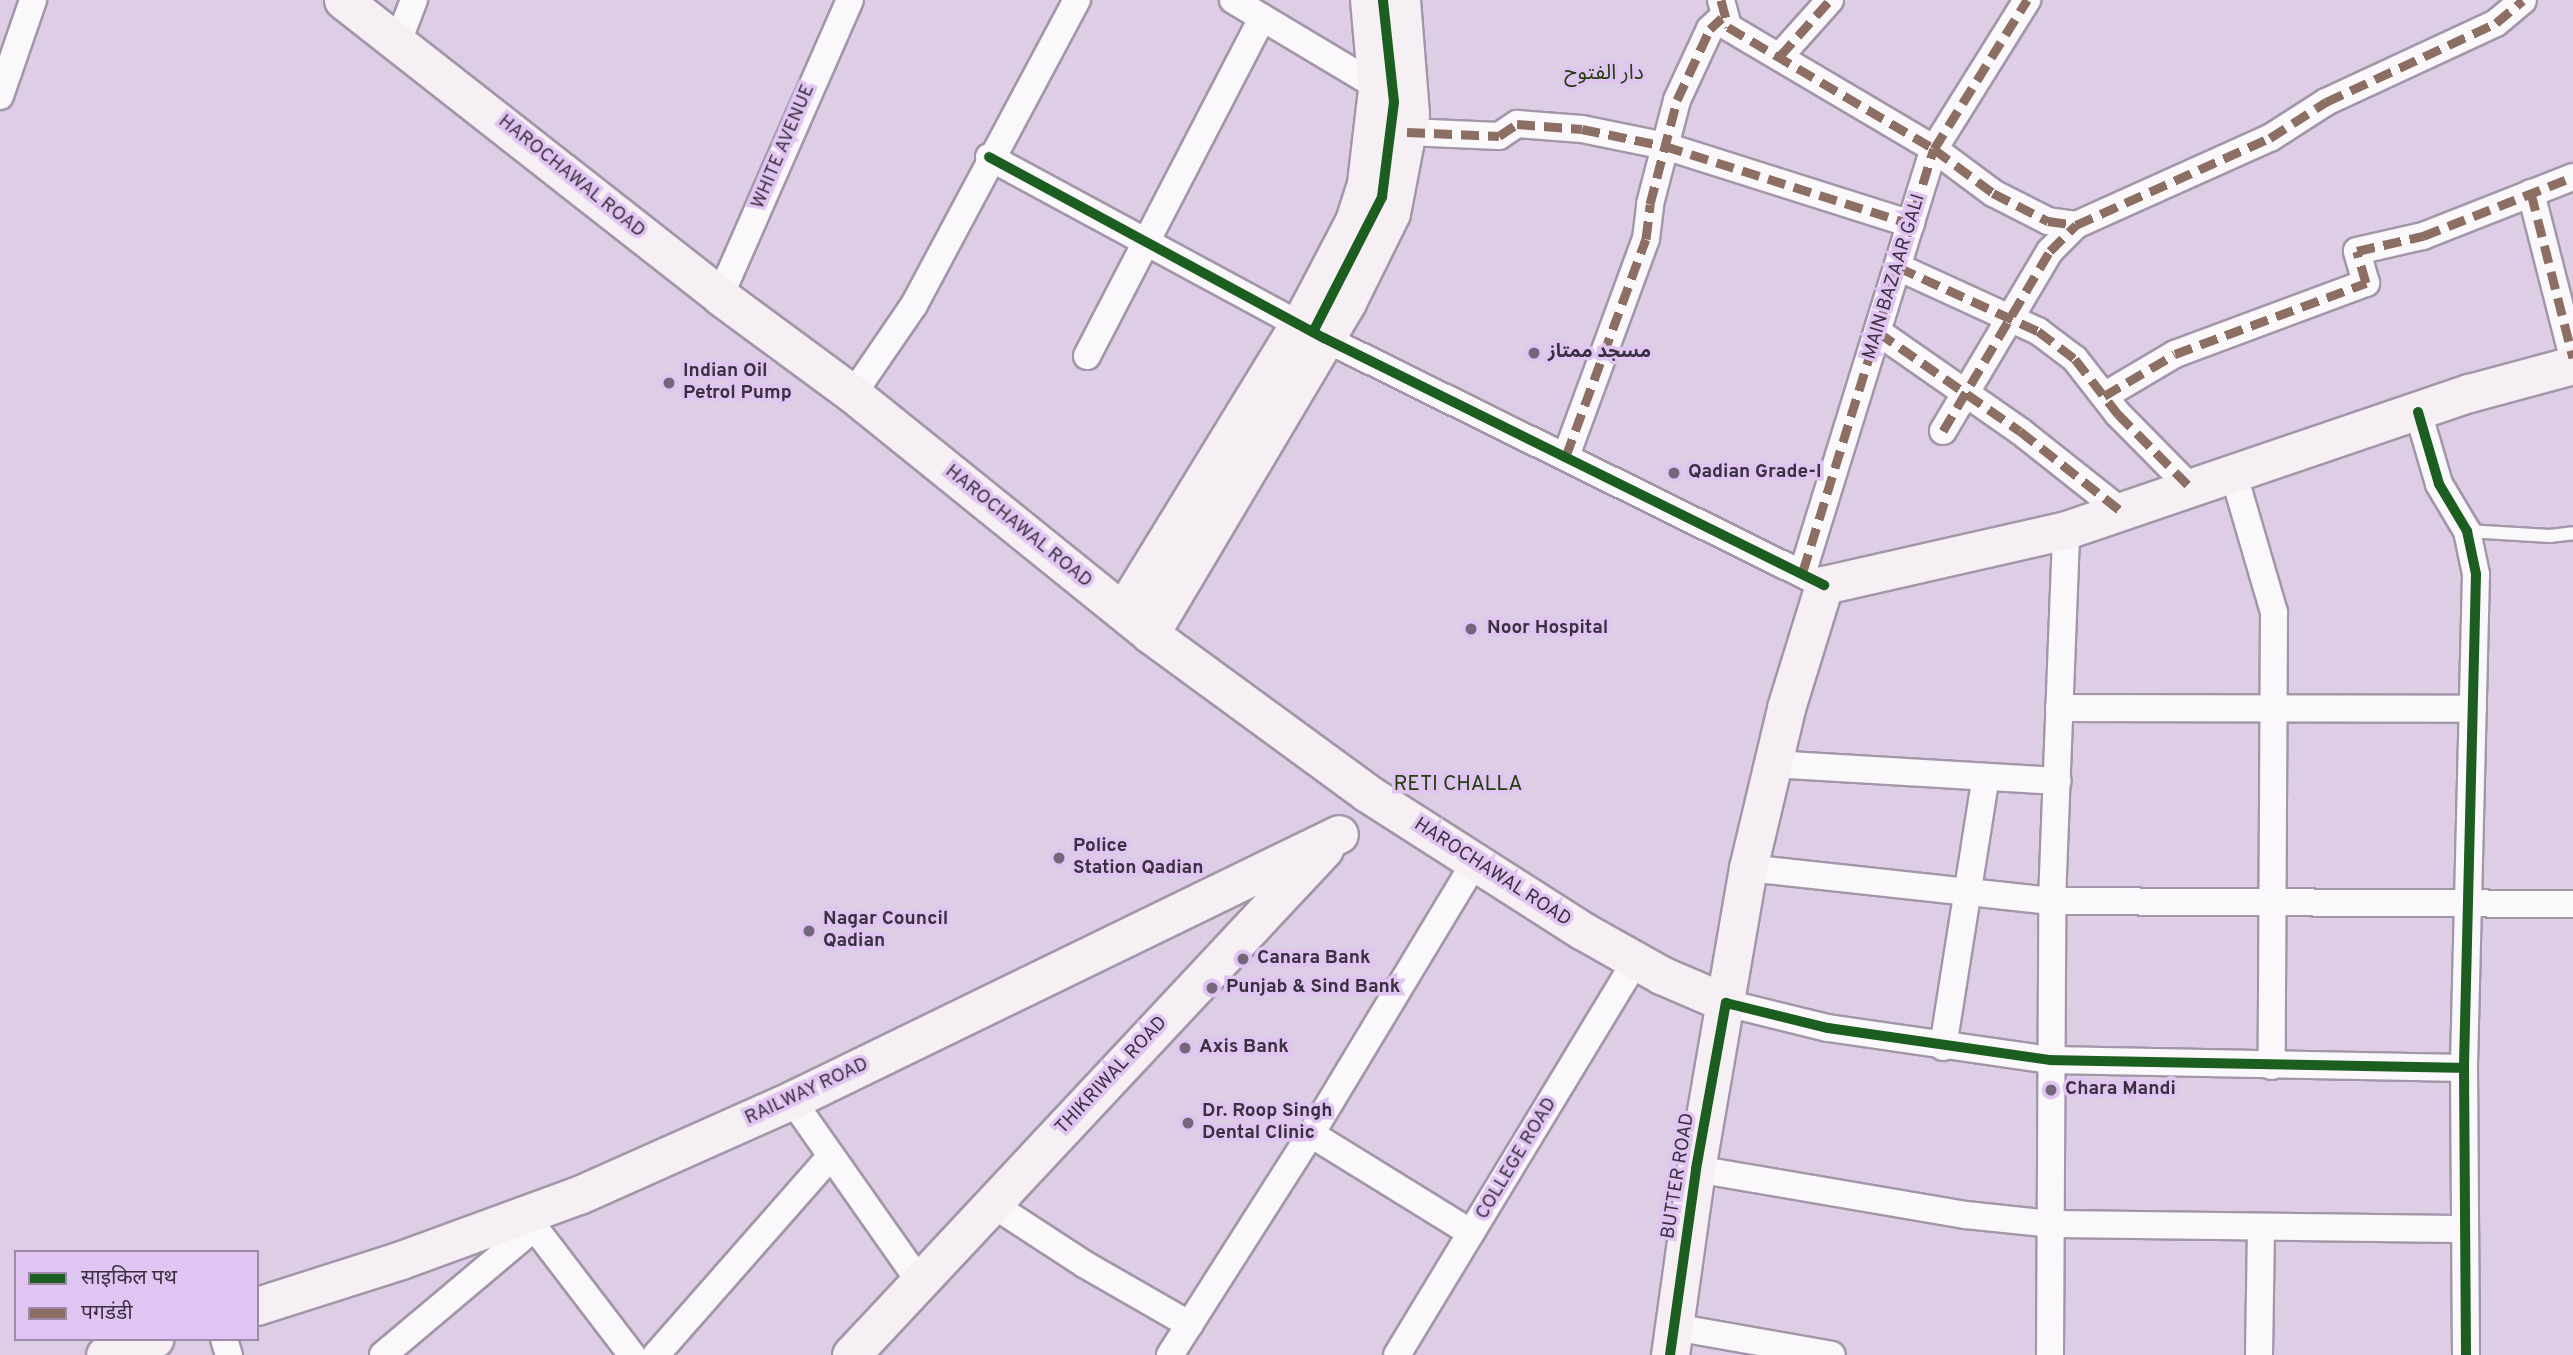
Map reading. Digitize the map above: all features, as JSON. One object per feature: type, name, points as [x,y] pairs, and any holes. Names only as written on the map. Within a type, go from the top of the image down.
[{"type":"main road","name":"HAROCHAWAL ROAD","points":[[343,0],[399,39],[720,296],[853,394],[1150,634],[1367,793],[1636,962],[1726,1003]]},
{"type":"main road","points":[[1123,611],[1391,213],[1407,132],[1369,0]]},
{"type":"main road","points":[[1150,634],[1312,331],[1328,274],[1362,199],[1394,91],[1401,0]]},
{"type":"main road","points":[[1813,578],[2066,530],[2189,486],[2573,365]]},
{"type":"main road","name":"BUTTER ROAD","points":[[1672,1341],[1696,1169],[1748,868],[1813,578]]},
{"type":"main road","name":"THIKRIWAL ROAD","points":[[851,1355],[1339,834],[1367,793]]},
{"type":"main road","name":"RAILWAY ROAD","points":[[259,1305],[530,1221],[792,1100],[1339,834]]},
{"type":"main road","points":[[105,1355],[148,1341]]},
{"type":"street","points":[[0,96],[33,0]]},
{"type":"street","points":[[399,39],[414,0]]},
{"type":"street","name":"WHITE AVENUE","points":[[720,296],[850,0]]},
{"type":"street","points":[[853,394],[909,314],[989,158],[1077,0]]},
{"type":"street","points":[[1233,0],[1394,91]]},
{"type":"street","points":[[1780,56],[1830,0]]},
{"type":"street","name":"MAIN BAZAAR GALI","points":[[1813,578],[1878,332],[1934,149],[2027,0]]},
{"type":"street","points":[[1943,431],[2050,251],[2076,225],[2270,138],[2326,102],[2496,23],[2523,0]]},
{"type":"street","points":[[1721,9],[1728,27],[1934,149],[1993,193],[2048,221],[2076,225]]},
{"type":"street","points":[[1566,456],[1646,239],[1677,100],[1721,9]]},
{"type":"street","points":[[1087,356],[1262,18]]},
{"type":"street","points":[[1407,132],[1499,136],[1517,124],[1582,129],[1665,146],[1911,224]]},
{"type":"street","points":[[989,158],[1312,331],[1813,578]]},
{"type":"street","points":[[2104,396],[2175,354],[2366,283],[2357,251],[2423,236],[2573,177]]},
{"type":"street","points":[[2531,193],[2573,358]]},
{"type":"street","points":[[1898,267],[2038,331],[2075,359],[2104,396],[2189,486]]},
{"type":"street","points":[[1878,332],[1964,392],[2121,510]]},
{"type":"street","points":[[2418,412],[2439,484],[2466,531],[2476,574],[2464,1068],[2463,1229],[2466,1355]]},
{"type":"street","points":[[2233,472],[2274,612],[2272,1066]]},
{"type":"street","points":[[2050,1355],[2052,901],[2066,530]]},
{"type":"street","points":[[2059,708],[2473,709]]},
{"type":"street","points":[[1772,764],[2056,782]]},
{"type":"street","points":[[1942,1047],[1970,892],[1986,777]]},
{"type":"street","points":[[1170,1355],[1311,1134],[1475,862]]},
{"type":"street","points":[[1748,868],[2052,901],[2467,907],[2573,905]]},
{"type":"street","name":"COLLEGE ROAD","points":[[1397,1355],[1636,962]]},
{"type":"street","points":[[1726,1003],[1828,1028],[1942,1047],[2051,1060],[2464,1068]]},
{"type":"street","points":[[792,1100],[919,1282]]},
{"type":"street","points":[[1311,1134],[1471,1233]]},
{"type":"street","points":[[656,1355],[831,1156]]},
{"type":"street","points":[[1696,1169],[1966,1215],[2051,1224],[2463,1229]]},
{"type":"street","points":[[992,1204],[1190,1325]]},
{"type":"street","points":[[383,1355],[530,1221],[619,1350]]},
{"type":"street","points":[[2259,1355],[2261,1228]]},
{"type":"street","points":[[1672,1341],[1832,1355]]},
{"type":"lane","points":[[2466,531],[2536,536],[2573,533]]},
{"type":"marked path","points":[[1721,0],[1728,27],[1934,149],[1993,193],[2048,221],[2076,225],[2270,138],[2326,102],[2496,23],[2523,0]]},
{"type":"marked path","points":[[1780,56],[1830,0]]},
{"type":"marked path","points":[[1803,571],[1934,149],[2027,0]]},
{"type":"marked path","points":[[1566,456],[1646,239],[1650,204],[1677,100],[1710,29],[1722,18]]},
{"type":"marked path","points":[[1407,132],[1499,136],[1517,124],[1582,129],[1665,146],[1911,224]]},
{"type":"marked path","points":[[2104,396],[2175,354],[2366,283],[2357,251],[2423,236],[2573,177]]},
{"type":"marked path","points":[[2531,193],[2573,358]]},
{"type":"marked path","points":[[1943,431],[2050,251],[2076,225]]},
{"type":"marked path","points":[[1898,267],[2038,331],[2075,359],[2118,414],[2189,486]]},
{"type":"marked path","points":[[1878,332],[2020,431],[2121,511]]},
{"type":"cycle path","points":[[1313,332],[1382,197],[1394,102],[1383,0]]},
{"type":"cycle path","points":[[989,157],[1324,338],[1824,585]]},
{"type":"cycle path","points":[[2418,412],[2439,484],[2467,531],[2476,574],[2464,1068],[2466,1355]]},
{"type":"cycle path","points":[[1670,1355],[1696,1169],[1726,1003],[1828,1028],[2051,1060],[2464,1068]]},
{"type":"place","name":"مسجد ممتاز","points":[[1534,353]]},
{"type":"place","name":"Indian Oil Petrol Pump","points":[[669,383]]},
{"type":"place","name":"Qadian Grade-I","points":[[1674,473]]},
{"type":"place","name":"Noor Hospital","points":[[1471,629]]},
{"type":"place","name":"Police Station Qadian","points":[[1059,858]]},
{"type":"place","name":"Nagar Council Qadian","points":[[809,931]]},
{"type":"place","name":"Canara Bank","points":[[1243,959]]},
{"type":"place","name":"Punjab & Sind Bank","points":[[1212,988]]},
{"type":"place","name":"Axis Bank","points":[[1185,1048]]},
{"type":"place","name":"Chara Mandi","points":[[2051,1090]]},
{"type":"place","name":"Dr. Roop Singh Dental Clinic","points":[[1188,1123]]},
{"type":"district","name":"دار الفتوح","points":[[1604,74]]},
{"type":"district","name":"RETI CHALLA","points":[[1458,785]]}]
